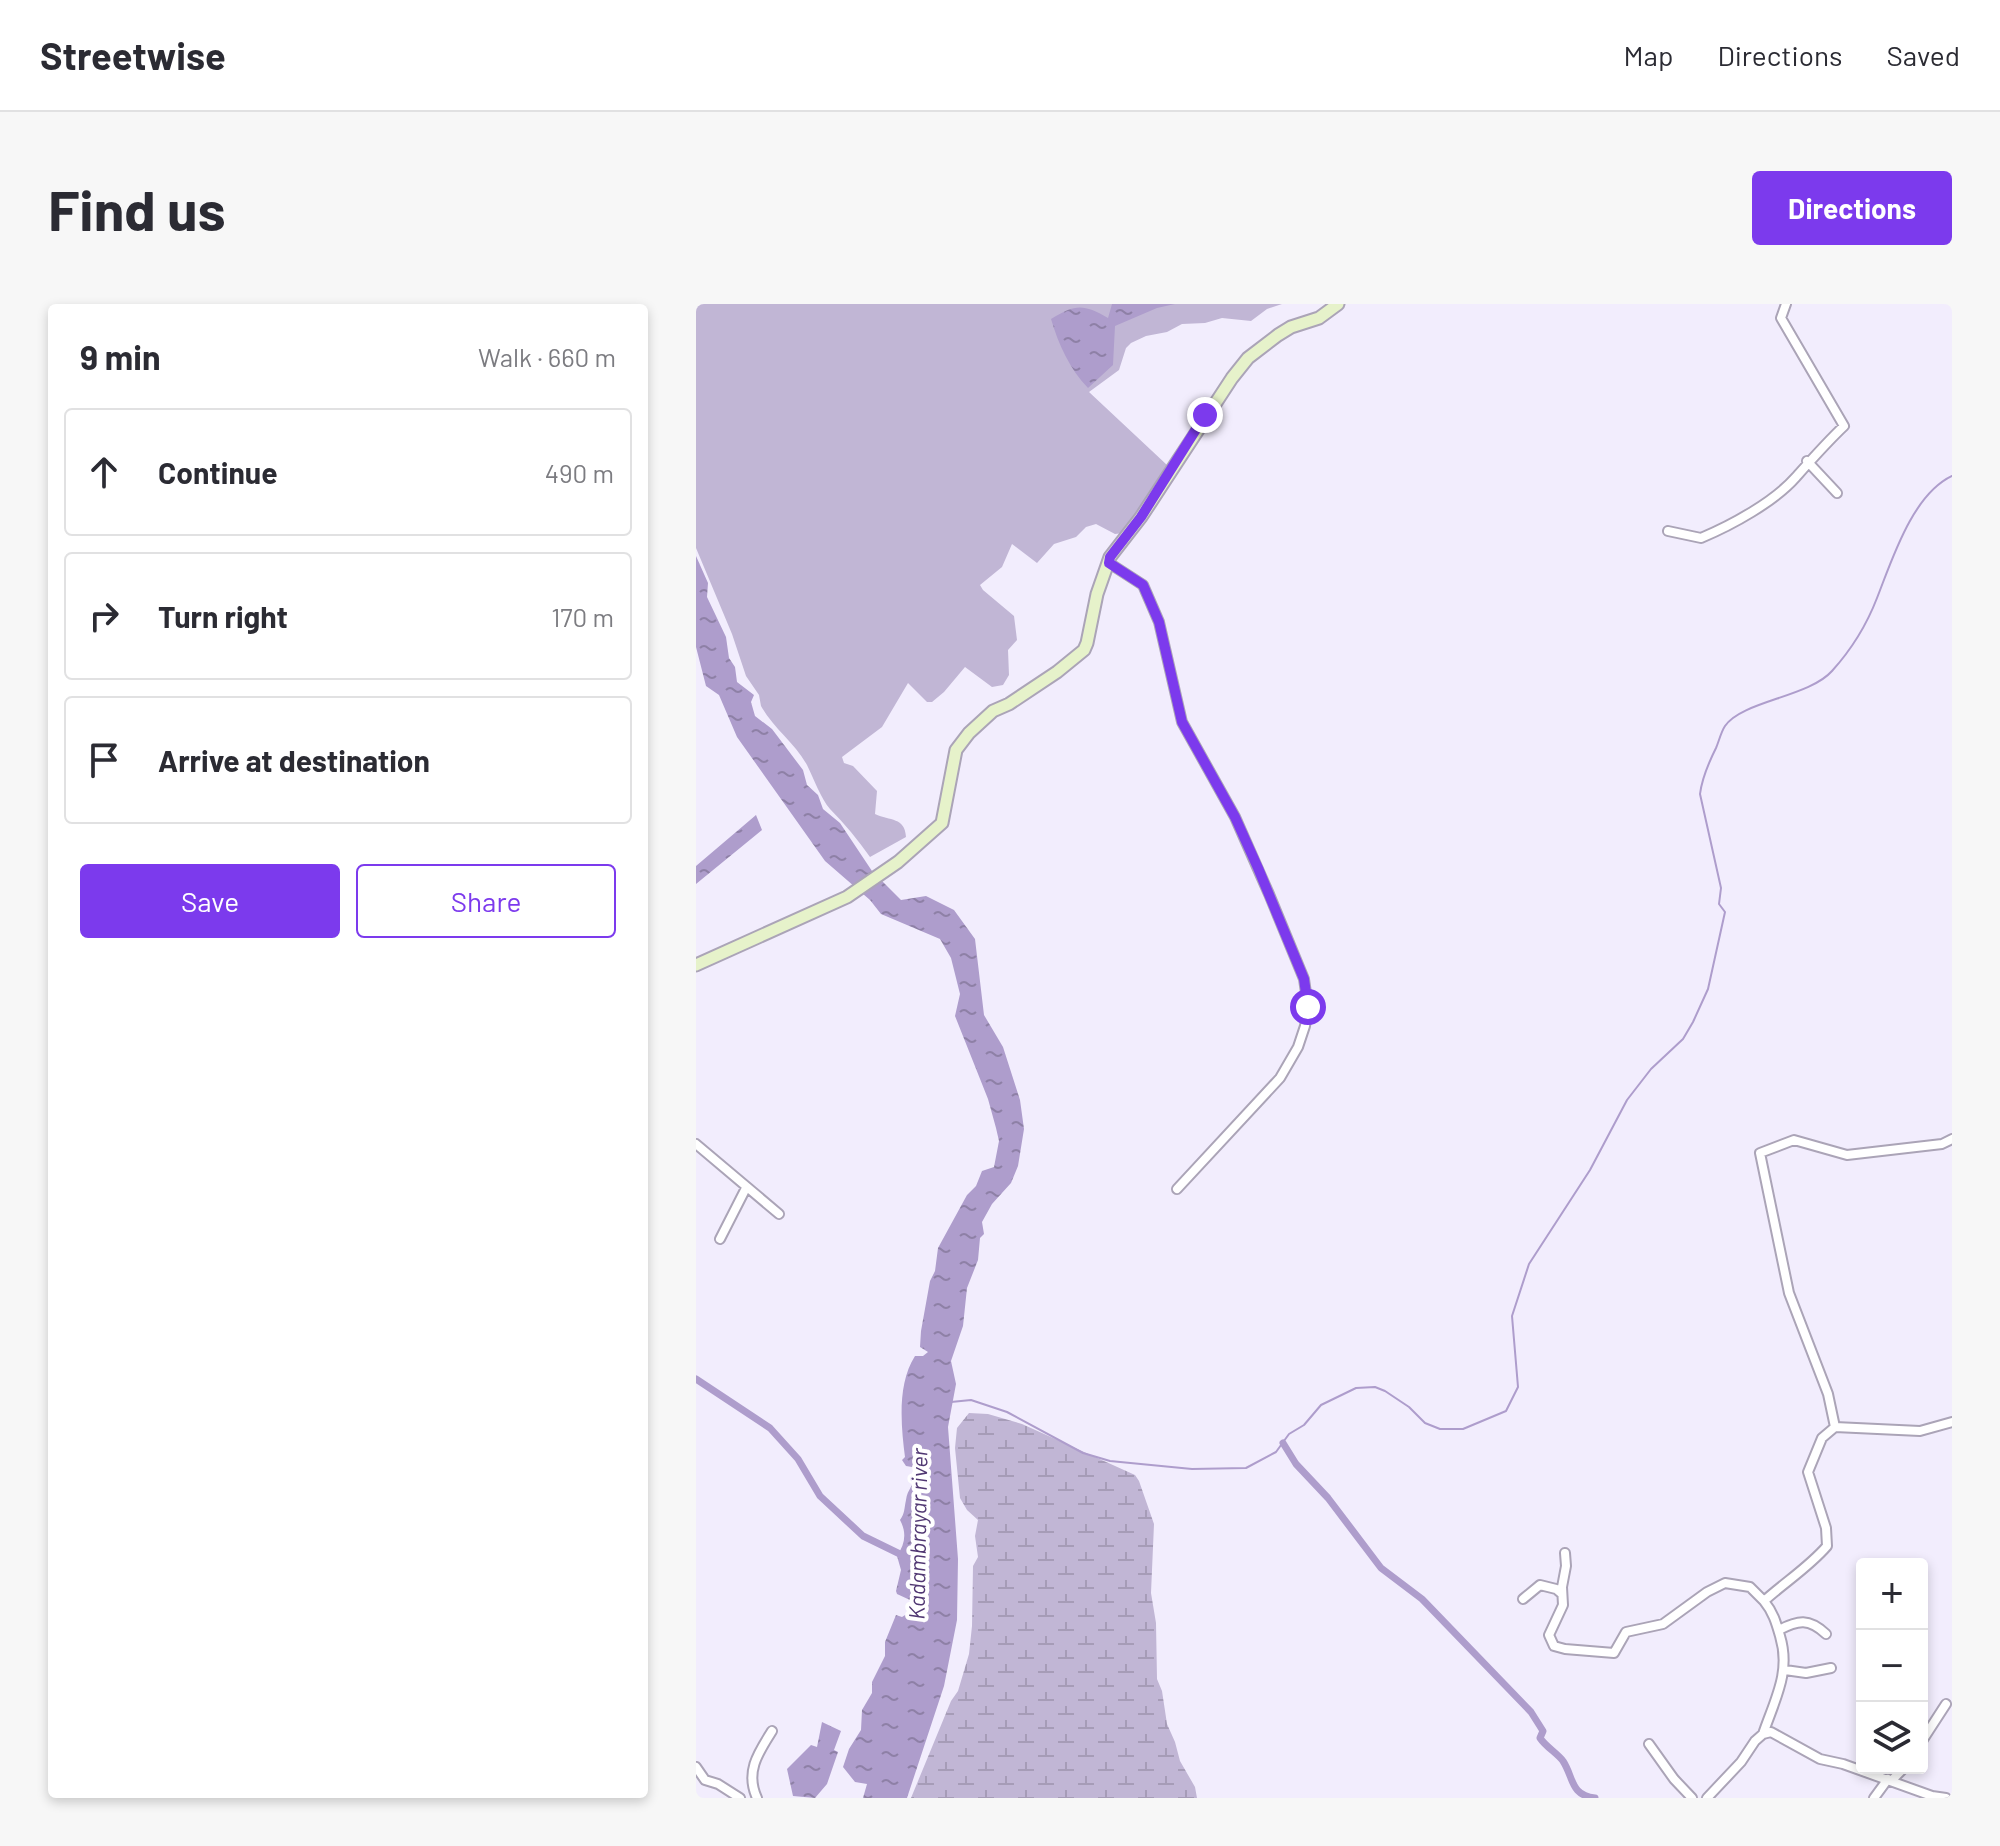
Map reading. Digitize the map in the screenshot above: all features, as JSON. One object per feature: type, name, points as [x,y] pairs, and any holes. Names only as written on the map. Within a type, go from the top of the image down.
[{"type":"main road","points":[[696,965],[847,897],[898,862],[942,823],[956,750],[983,720],[1057,672],[1084,650],[1097,594],[1110,557],[1141,517],[1205,415],[1248,358],[1291,327],[1319,318],[1338,304]]},
{"type":"street","points":[[1668,531],[1701,538],[1752,512],[1795,478],[1807,461],[1844,426],[1781,318],[1786,304]]},
{"type":"street","points":[[1807,461],[1837,493]]},
{"type":"street","points":[[1109,563],[1143,585],[1159,622],[1182,722],[1235,817],[1258,868],[1304,979],[1308,1007],[1298,1047],[1280,1078],[1177,1189]]},
{"type":"street","points":[[1835,1427],[1828,1394],[1789,1293],[1760,1153],[1794,1140],[1847,1155],[1942,1144],[1952,1139]]},
{"type":"street","points":[[696,1144],[779,1214]]},
{"type":"street","points":[[720,1239],[746,1188]]},
{"type":"street","points":[[1764,1601],[1796,1572],[1813,1562],[1827,1546],[1826,1528],[1808,1472],[1822,1438],[1835,1427],[1920,1431],[1952,1422]]},
{"type":"street","points":[[1565,1553],[1563,1605],[1549,1635],[1554,1646],[1614,1653],[1626,1632],[1663,1624],[1719,1584],[1725,1583],[1750,1587],[1773,1612],[1786,1654],[1785,1670],[1763,1734],[1707,1798]]},
{"type":"street","points":[[1523,1599],[1540,1585],[1562,1594]]},
{"type":"street","points":[[1779,1630],[1805,1621],[1826,1634]]},
{"type":"street","points":[[1785,1670],[1806,1673],[1831,1668]]},
{"type":"street","points":[[1928,1732],[1946,1704]]},
{"type":"street","points":[[757,1798],[751,1786],[754,1760],[772,1731]]},
{"type":"street","points":[[1763,1734],[1771,1732],[1820,1759],[1856,1767]]},
{"type":"street","points":[[1649,1744],[1692,1798]]},
{"type":"street","points":[[696,1767],[705,1780],[732,1791],[740,1798]]},
{"type":"street","points":[[1877,1774],[1932,1796],[1946,1798]]},
{"type":"street","points":[[1874,1798],[1897,1774]]},
{"type":"green space","points":[[696,304],[1282,304],[1267,309],[1251,321],[1222,318],[1205,323],[1182,324],[1167,332],[1146,336],[1131,343],[1126,348],[1119,370],[1089,392],[1167,465],[1124,533],[1115,534],[1096,524],[1086,527],[1076,537],[1054,544],[1037,563],[1012,544],[1002,567],[980,585],[1014,616],[1017,640],[1008,650],[1009,675],[1003,685],[992,687],[965,667],[944,692],[932,702],[927,702],[908,683],[882,727],[842,757],[844,763],[853,766],[877,791],[875,814],[900,823],[905,831],[906,837],[870,857],[827,805],[802,757],[761,706],[759,695],[746,676],[696,548]]},
{"type":"green space","points":[[969,1413],[988,1414],[1022,1424],[1135,1475],[1139,1481],[1154,1524],[1151,1593],[1156,1623],[1157,1679],[1167,1724],[1197,1798],[911,1798],[958,1691],[969,1654],[973,1566],[978,1557],[975,1536],[978,1520],[960,1498],[955,1448],[957,1428]]},
{"type":"water","points":[[1112,304],[1175,304],[1157,308],[1115,326],[1113,365],[1088,388],[1065,356],[1051,319],[1073,308],[1086,308],[1108,318]]},
{"type":"water","name":"Kadambrayar river","points":[[696,556],[708,583],[707,597],[726,637],[737,682],[754,695],[751,702],[755,716],[772,729],[803,770],[807,785],[818,795],[823,809],[840,823],[872,871],[901,900],[926,896],[954,910],[975,939],[984,1015],[1003,1047],[1020,1100],[1024,1129],[1018,1166],[1011,1183],[992,1204],[982,1222],[984,1234],[980,1238],[978,1260],[967,1288],[963,1326],[951,1361],[956,1384],[948,1427],[958,1559],[957,1620],[944,1686],[907,1798],[863,1798],[867,1784],[855,1782],[843,1767],[849,1749],[861,1730],[862,1710],[872,1693],[872,1682],[885,1656],[885,1642],[896,1615],[902,1617],[913,1610],[910,1600],[896,1591],[901,1570],[897,1556],[904,1538],[900,1520],[914,1478],[912,1467],[906,1466],[902,1460],[905,1457],[902,1419],[905,1379],[915,1356],[928,1352],[920,1347],[921,1331],[938,1248],[982,1171],[994,1167],[999,1141],[988,1099],[955,1016],[960,994],[951,958],[940,939],[881,914],[870,900],[825,861],[737,737],[719,695],[706,686],[696,647]]},
{"type":"water","points":[[756,815],[762,830],[696,884],[696,866]]},
{"type":"water","points":[[822,1722],[841,1731],[834,1750],[838,1752],[827,1784],[815,1798],[793,1796],[787,1769],[811,1745],[817,1747]]},
{"type":"waterway","points":[[951,1402],[971,1400],[1007,1412],[1083,1453],[1110,1461],[1192,1469],[1246,1468],[1276,1452],[1289,1434],[1304,1425],[1321,1405],[1356,1388],[1375,1387],[1385,1391],[1409,1407],[1425,1423],[1440,1429],[1463,1429],[1506,1411],[1518,1387],[1512,1316],[1529,1264],[1590,1170],[1627,1100],[1651,1069],[1683,1039],[1708,989],[1725,912],[1719,904],[1721,888],[1700,794],[1722,731],[1746,711],[1808,687],[1832,671],[1852,646],[1868,617],[1915,513],[1938,485],[1952,476]]},
{"type":"waterway","name":"Kadambrayar river","points":[[696,1379],[770,1428],[798,1459],[820,1496],[863,1536],[904,1556]]},
{"type":"waterway","points":[[1283,1443],[1296,1464],[1328,1498],[1381,1568],[1422,1599],[1531,1712],[1543,1731],[1540,1738],[1563,1761],[1574,1785],[1581,1793],[1595,1798]]},
{"type":"route","points":[[1205,415],[1141,517],[1110,557],[1109,563],[1143,585],[1159,622],[1182,722],[1235,817],[1258,868],[1304,979],[1308,1007]]}]
